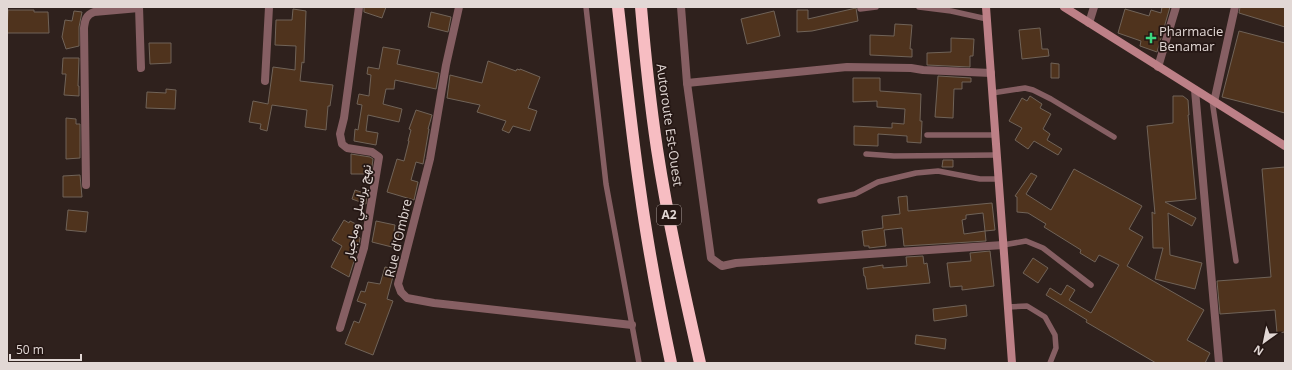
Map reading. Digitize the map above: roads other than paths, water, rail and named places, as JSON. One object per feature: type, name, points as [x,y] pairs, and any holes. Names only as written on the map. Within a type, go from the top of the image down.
[{"type":"highway","name":"A2","points":[[618,7],[629,109],[640,190],[659,303],[671,363]]},
{"type":"highway","name":"Autoroute Est-Ouest","points":[[641,7],[657,149],[679,270],[700,363]]},
{"type":"main road","points":[[986,7],[1012,363]]},
{"type":"main road","points":[[1064,7],[1285,146]]},
{"type":"street","points":[[86,185],[84,28],[86,18],[89,14],[94,12],[139,7],[141,68]]},
{"type":"street","points":[[265,81],[269,7]]},
{"type":"street","name":"نهج براسلي وماجبار","points":[[340,328],[364,248],[380,157],[372,152],[346,148],[342,144],[340,134],[344,118],[359,7]]},
{"type":"street","name":"Rue d'Ombre","points":[[459,7],[446,65],[430,159],[398,284],[401,292],[407,298],[434,303],[632,325]]},
{"type":"street","points":[[680,7],[687,83],[711,258],[722,266],[1003,244]]},
{"type":"street","points":[[1089,23],[1094,7]]},
{"type":"street","points":[[1158,67],[1176,7]]},
{"type":"street","points":[[1213,101],[1236,7]]},
{"type":"street","points":[[687,83],[846,67],[912,68],[923,70],[991,73]]},
{"type":"street","points":[[1195,90],[1219,363]]},
{"type":"lane","points":[[586,7],[606,184],[640,363]]},
{"type":"lane","points":[[860,9],[876,7]]},
{"type":"lane","points":[[919,7],[951,11],[987,19]]},
{"type":"lane","points":[[992,93],[1026,88],[1033,90],[1051,99],[1114,137]]},
{"type":"lane","points":[[1213,101],[1236,261]]},
{"type":"lane","points":[[927,135],[995,135]]},
{"type":"lane","points":[[866,154],[894,156],[997,154]]},
{"type":"lane","points":[[820,201],[855,194],[878,182],[916,173],[938,171],[980,179],[998,179]]},
{"type":"lane","points":[[1003,244],[1026,241],[1043,248],[1091,285]]},
{"type":"lane","points":[[1008,307],[1027,306],[1045,317],[1055,335],[1056,348],[1050,363]]},
{"type":"place","name":"Pharmacie Benamar","points":[[1151,38]]}]
